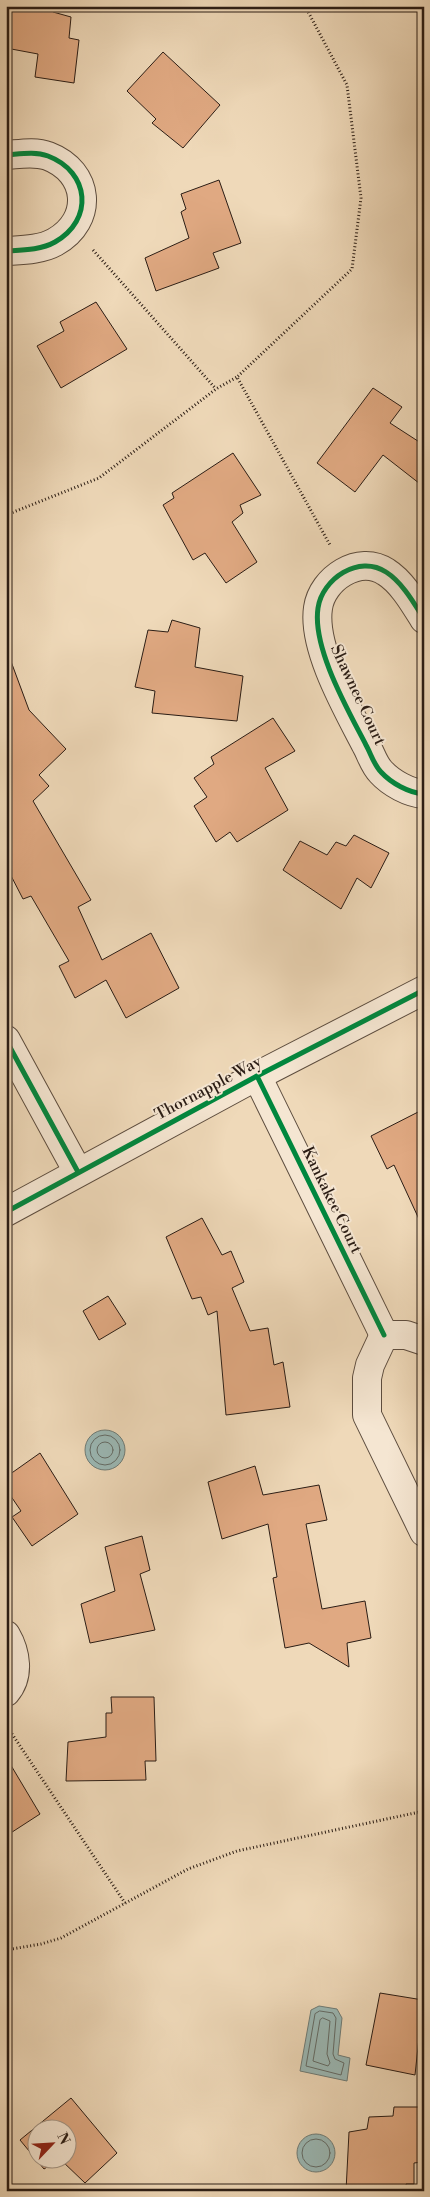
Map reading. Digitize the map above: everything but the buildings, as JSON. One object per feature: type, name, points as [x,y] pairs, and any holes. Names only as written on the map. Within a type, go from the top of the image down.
[{"type":"street","points":[[6,155],[36,153],[49,156],[72,174],[81,189],[83,204],[79,219],[73,227],[54,243],[36,249],[6,251]]},
{"type":"street","name":"Shawnee Court","points":[[424,619],[402,587],[385,571],[364,565],[339,574],[326,587],[318,606],[317,626],[321,648],[350,715],[380,772],[400,787],[424,794]]},
{"type":"street","name":"Thornapple Way","points":[[6,1212],[257,1076],[424,990]]},
{"type":"street","points":[[6,1040],[78,1172]]},
{"type":"street","name":"Kankakee Court","points":[[257,1076],[384,1335]]},
{"type":"street","points":[[424,1341],[406,1335],[384,1335],[370,1365],[367,1378],[366,1416],[424,1532]]},
{"type":"street","points":[[6,1635],[16,1660],[14,1676],[6,1692]]},
{"type":"path","points":[[6,515],[99,478],[216,389],[237,377],[352,269],[360,198],[347,85],[305,6]]},
{"type":"path","points":[[73,227],[216,389]]},
{"type":"path","points":[[237,377],[345,572]]},
{"type":"path","points":[[6,1725],[125,1903]]},
{"type":"path","points":[[6,1950],[41,1944],[61,1938],[188,1868],[237,1851],[424,1811]]},
{"type":"water","points":[[105,1430],[119,1436],[125,1450],[119,1464],[105,1470],[91,1464],[85,1450],[91,1436]]},
{"type":"water","points":[[319,2006],[337,2009],[342,2018],[338,2055],[350,2058],[347,2081],[300,2071],[311,2010]]},
{"type":"water","points":[[316,2134],[329,2140],[335,2153],[329,2166],[316,2172],[303,2166],[297,2153],[303,2140]]},
{"type":"cycle path","points":[[6,155],[38,154],[48,156],[62,163],[79,184],[82,197],[81,209],[76,222],[68,233],[50,245],[25,250],[6,251]]},
{"type":"cycle path","points":[[424,619],[397,581],[386,572],[375,567],[365,566],[343,572],[327,588],[321,597],[318,608],[320,641],[326,660],[341,697],[374,763],[395,784],[406,790],[424,794]]},
{"type":"cycle path","points":[[6,1212],[257,1076],[424,990]]},
{"type":"cycle path","points":[[6,1040],[78,1172]]},
{"type":"cycle path","points":[[257,1076],[384,1335]]}]
